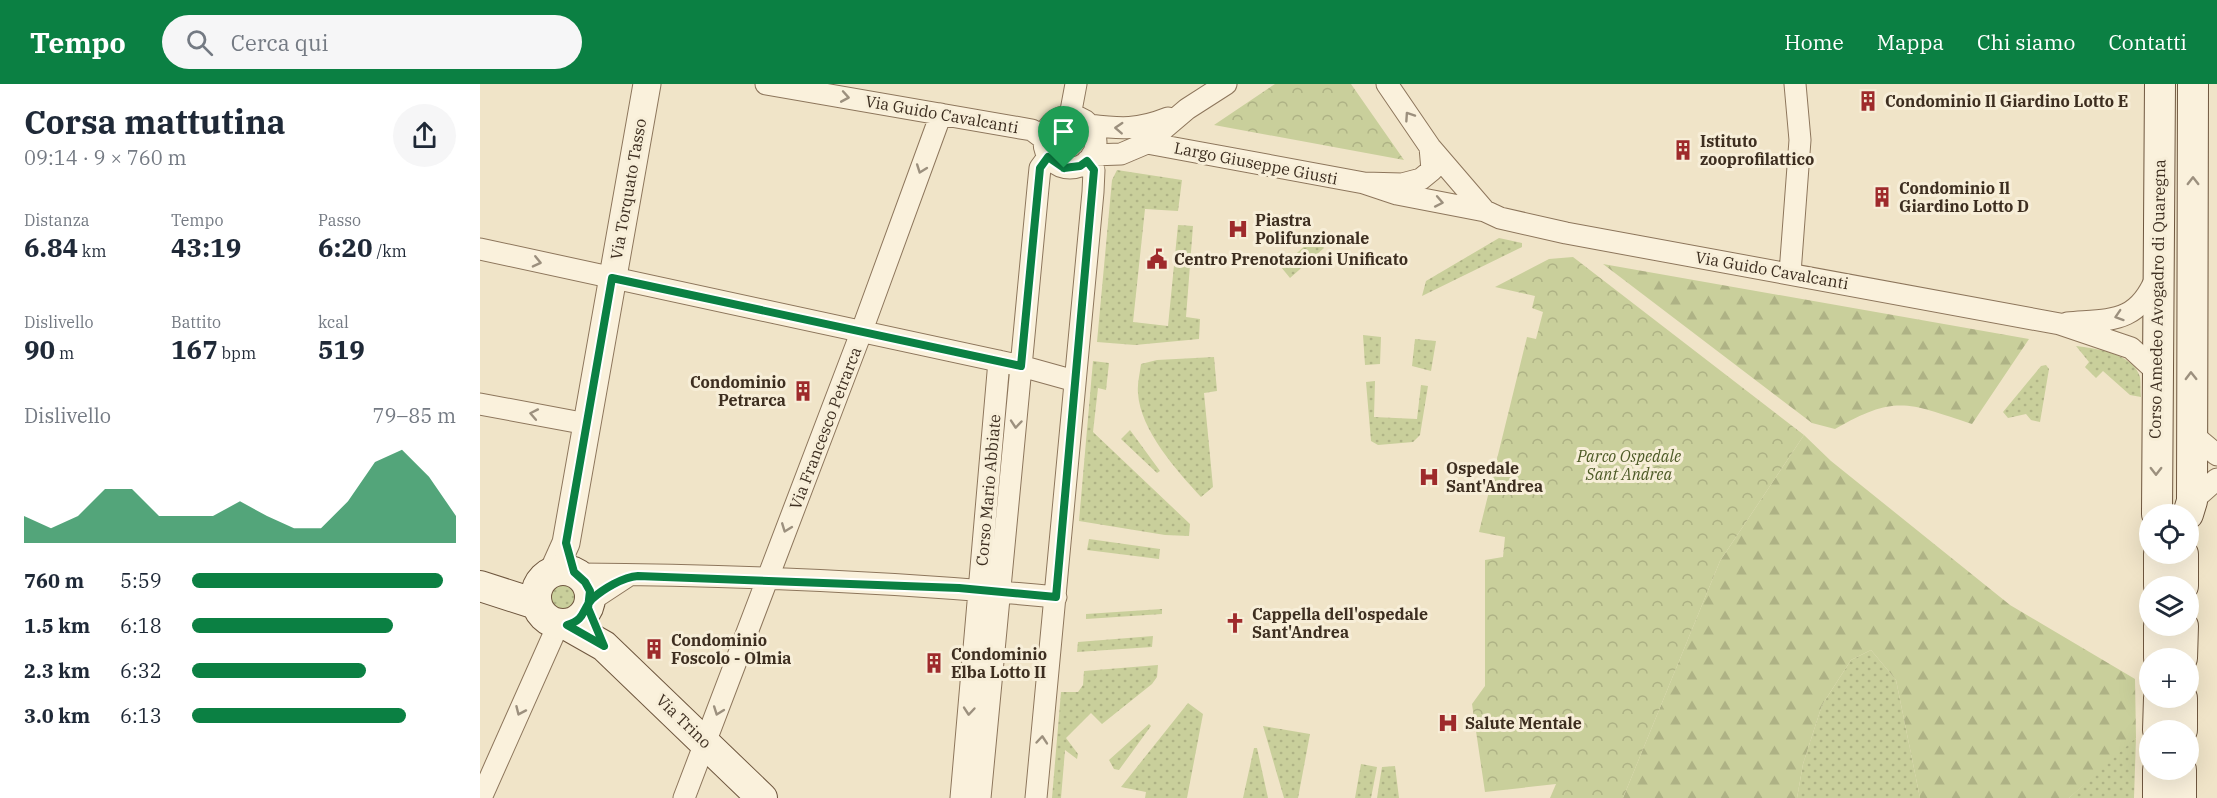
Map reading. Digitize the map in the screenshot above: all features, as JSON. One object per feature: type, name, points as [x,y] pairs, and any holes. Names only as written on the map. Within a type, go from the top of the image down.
[{"type":"main road","name":"Corso Amedeo Avogadro di Quaregna","points":[[2159,504],[2156,370],[2160,84]]},
{"type":"main road","name":"Corso Amedeo Avogadro di Quaregna","points":[[2190,504],[2193,84]]},
{"type":"main road","points":[[490,589],[556,581],[590,591],[576,615]]},
{"type":"main road","name":"Via Trino","points":[[556,581],[544,618],[576,615],[604,646],[762,798]]},
{"type":"main road","points":[[2158,780],[2158,798]]},
{"type":"main road","points":[[2181,780],[2181,798]]},
{"type":"street","name":"Via Torquato Tasso","points":[[556,581],[566,543],[647,84]]},
{"type":"street","name":"Via Guido Cavalcanti","points":[[766,84],[1032,130],[1046,148]]},
{"type":"street","points":[[1070,116],[1076,84]]},
{"type":"street","name":"Largo Giuseppe Giusti","points":[[1090,158],[1121,153],[1147,143],[1187,109],[1226,84]]},
{"type":"street","points":[[1387,84],[1430,147],[1485,211]]},
{"type":"street","points":[[1790,273],[1800,140],[1795,84]]},
{"type":"street","name":"Largo Giuseppe Giusti","points":[[1089,125],[1124,129],[1145,127],[1187,109]]},
{"type":"street","name":"Via Francesco Petrarca","points":[[684,798],[861,333],[941,114]]},
{"type":"street","points":[[1070,116],[1082,119],[1089,125],[1096,141],[1090,158],[1080,166],[1064,168],[1046,148],[1053,122],[1070,116]]},
{"type":"street","name":"Largo Giuseppe Giusti","points":[[1147,143],[1364,183],[1397,194],[1485,211]]},
{"type":"street","name":"Largo Giuseppe Giusti","points":[[1364,183],[1402,184],[1421,179],[1432,170],[1430,147]]},
{"type":"street","name":"Corso Mario Abbiate","points":[[981,798],[1040,168],[1046,148]]},
{"type":"street","points":[[1036,798],[1094,170],[1090,158]]},
{"type":"street","name":"Via Guido Cavalcanti","points":[[1485,211],[1500,218],[1556,231],[2060,324],[2131,348],[2156,370]]},
{"type":"street","points":[[480,249],[999,361],[1075,381]]},
{"type":"street","name":"Via Guido Cavalcanti","points":[[2060,324],[2109,320],[2126,315],[2148,298],[2157,276]]},
{"type":"street","name":"Corso Mario Abbiate","points":[[961,798],[999,361]]},
{"type":"street","points":[[480,404],[587,424]]},
{"type":"street","points":[[2192,434],[2217,455]]},
{"type":"street","points":[[2194,504],[2217,479]]},
{"type":"street","points":[[556,581],[628,576],[767,579],[979,590],[1056,597]]},
{"type":"street","points":[[481,798],[576,615],[628,576]]},
{"type":"green space","points":[[1275,84],[1351,84],[1404,160],[1214,125]]},
{"type":"green space","points":[[1117,170],[1182,180],[1178,211],[1145,209],[1133,322],[1168,326],[1178,225],[1193,226],[1186,317],[1200,319],[1199,339],[1135,345],[1097,342],[1112,180]]},
{"type":"green space","points":[[1315,237],[1324,248],[1290,278],[1281,267]]},
{"type":"green space","points":[[1499,238],[1522,243],[1522,247],[1422,296],[1426,281]]},
{"type":"green space","name":"Parco Ospedale Sant Andrea","points":[[1573,257],[1804,435],[1720,561],[1623,798],[1550,798],[1556,784],[1485,792],[1472,704],[1485,686],[1485,560],[1503,557],[1505,537],[1479,532],[1527,337],[1536,339],[1543,312],[1532,308],[1535,296],[1495,287],[1549,259]]},
{"type":"green space","points":[[1603,264],[2029,339],[1972,424],[1917,407],[1888,406],[1873,410],[1835,429],[1812,423]]},
{"type":"green space","points":[[1363,335],[1381,337],[1380,364],[1365,365]]},
{"type":"green space","points":[[1415,339],[1436,341],[1431,371],[1412,366]]},
{"type":"green space","points":[[2076,346],[2113,354],[2130,363],[2140,377],[2141,397],[2130,395],[2103,371],[2096,378],[2085,367],[2089,362]]},
{"type":"green space","points":[[1214,357],[1217,391],[1204,393],[1213,487],[1201,497],[1181,475],[1152,435],[1140,407],[1138,382],[1141,364],[1157,360]]},
{"type":"green space","points":[[1093,361],[1109,363],[1106,390],[1098,388],[1093,432],[1190,524],[1189,536],[1165,535],[1079,521]]},
{"type":"green space","points":[[2046,365],[2049,369],[2040,422],[2031,420],[2026,414],[2008,418],[2003,412],[2041,366]]},
{"type":"green space","points":[[1375,381],[1374,417],[1417,419],[1421,385],[1428,386],[1420,435],[1413,442],[1378,445],[1371,441],[1366,382]]},
{"type":"green space","points":[[1130,430],[1160,471],[1157,473],[1121,439]]},
{"type":"green space","points":[[1804,435],[1831,461],[2010,605],[2135,679],[2136,738],[2069,798],[1920,798],[1896,680],[1871,650],[1851,660],[1822,705],[1803,764],[1797,798],[1623,798],[1720,561]]},
{"type":"green space","points":[[1089,539],[1160,549],[1159,559],[1087,550]]},
{"type":"green space","points":[[562,580],[574,585],[579,597],[574,609],[562,614],[550,609],[545,597],[550,585]]},
{"type":"green space","points":[[1162,609],[1162,614],[1086,619],[1086,614]]},
{"type":"green space","points":[[1153,636],[1152,647],[1077,652],[1078,642]]},
{"type":"green space","points":[[1871,650],[1896,680],[1920,798],[1797,798],[1803,764],[1822,705],[1851,660]]},
{"type":"green space","points":[[1158,665],[1157,677],[1152,684],[1102,724],[1091,713],[1066,738],[1078,754],[1077,759],[1065,750],[1061,798],[1052,798],[1061,692],[1078,692],[1083,685],[1084,671]]},
{"type":"green space","points":[[1188,703],[1203,714],[1187,798],[1145,798],[1146,792],[1121,787]]},
{"type":"green space","points":[[1149,724],[1151,726],[1119,770],[1114,769],[1109,760]]},
{"type":"green space","points":[[1263,726],[1310,734],[1298,798],[1284,798]]},
{"type":"green space","points":[[2136,738],[2134,798],[2069,798],[2129,742]]},
{"type":"green space","points":[[1254,748],[1257,748],[1268,798],[1243,798]]},
{"type":"green space","points":[[1361,764],[1377,767],[1371,798],[1355,798]]},
{"type":"green space","points":[[1395,766],[1399,798],[1377,798],[1382,767]]},
{"type":"place","name":"Condominio Il Giardino Lotto E","points":[[1868,101]]},
{"type":"place","name":"Istituto zooprofilattico","points":[[1683,150]]},
{"type":"place","name":"Condominio Il Giardino Lotto D","points":[[1882,197]]},
{"type":"place","name":"Piastra Polifunzionale","points":[[1238,229]]},
{"type":"place","name":"Centro Prenotazioni Unificato","points":[[1157,259]]},
{"type":"place","name":"Condominio Petrarca","points":[[803,391]]},
{"type":"place","name":"Ospedale Sant'Andrea","points":[[1429,477]]},
{"type":"place","name":"Cappella dell'ospedale Sant'Andrea","points":[[1235,623]]},
{"type":"place","name":"Condominio Foscolo - Olmia","points":[[654,649]]},
{"type":"place","name":"Condominio Elba Lotto II","points":[[934,663]]},
{"type":"place","name":"Salute Mentale","points":[[1448,723]]},
{"type":"route","points":[[1064,168],[1052,162],[1048,157],[1040,168],[1021,366],[612,278],[566,543],[574,572],[585,582],[590,591],[588,608],[604,646],[567,625],[583,616],[588,608],[590,601],[628,576],[767,579],[959,588],[1056,597],[1094,170],[1087,161],[1080,166],[1064,168]]}]
